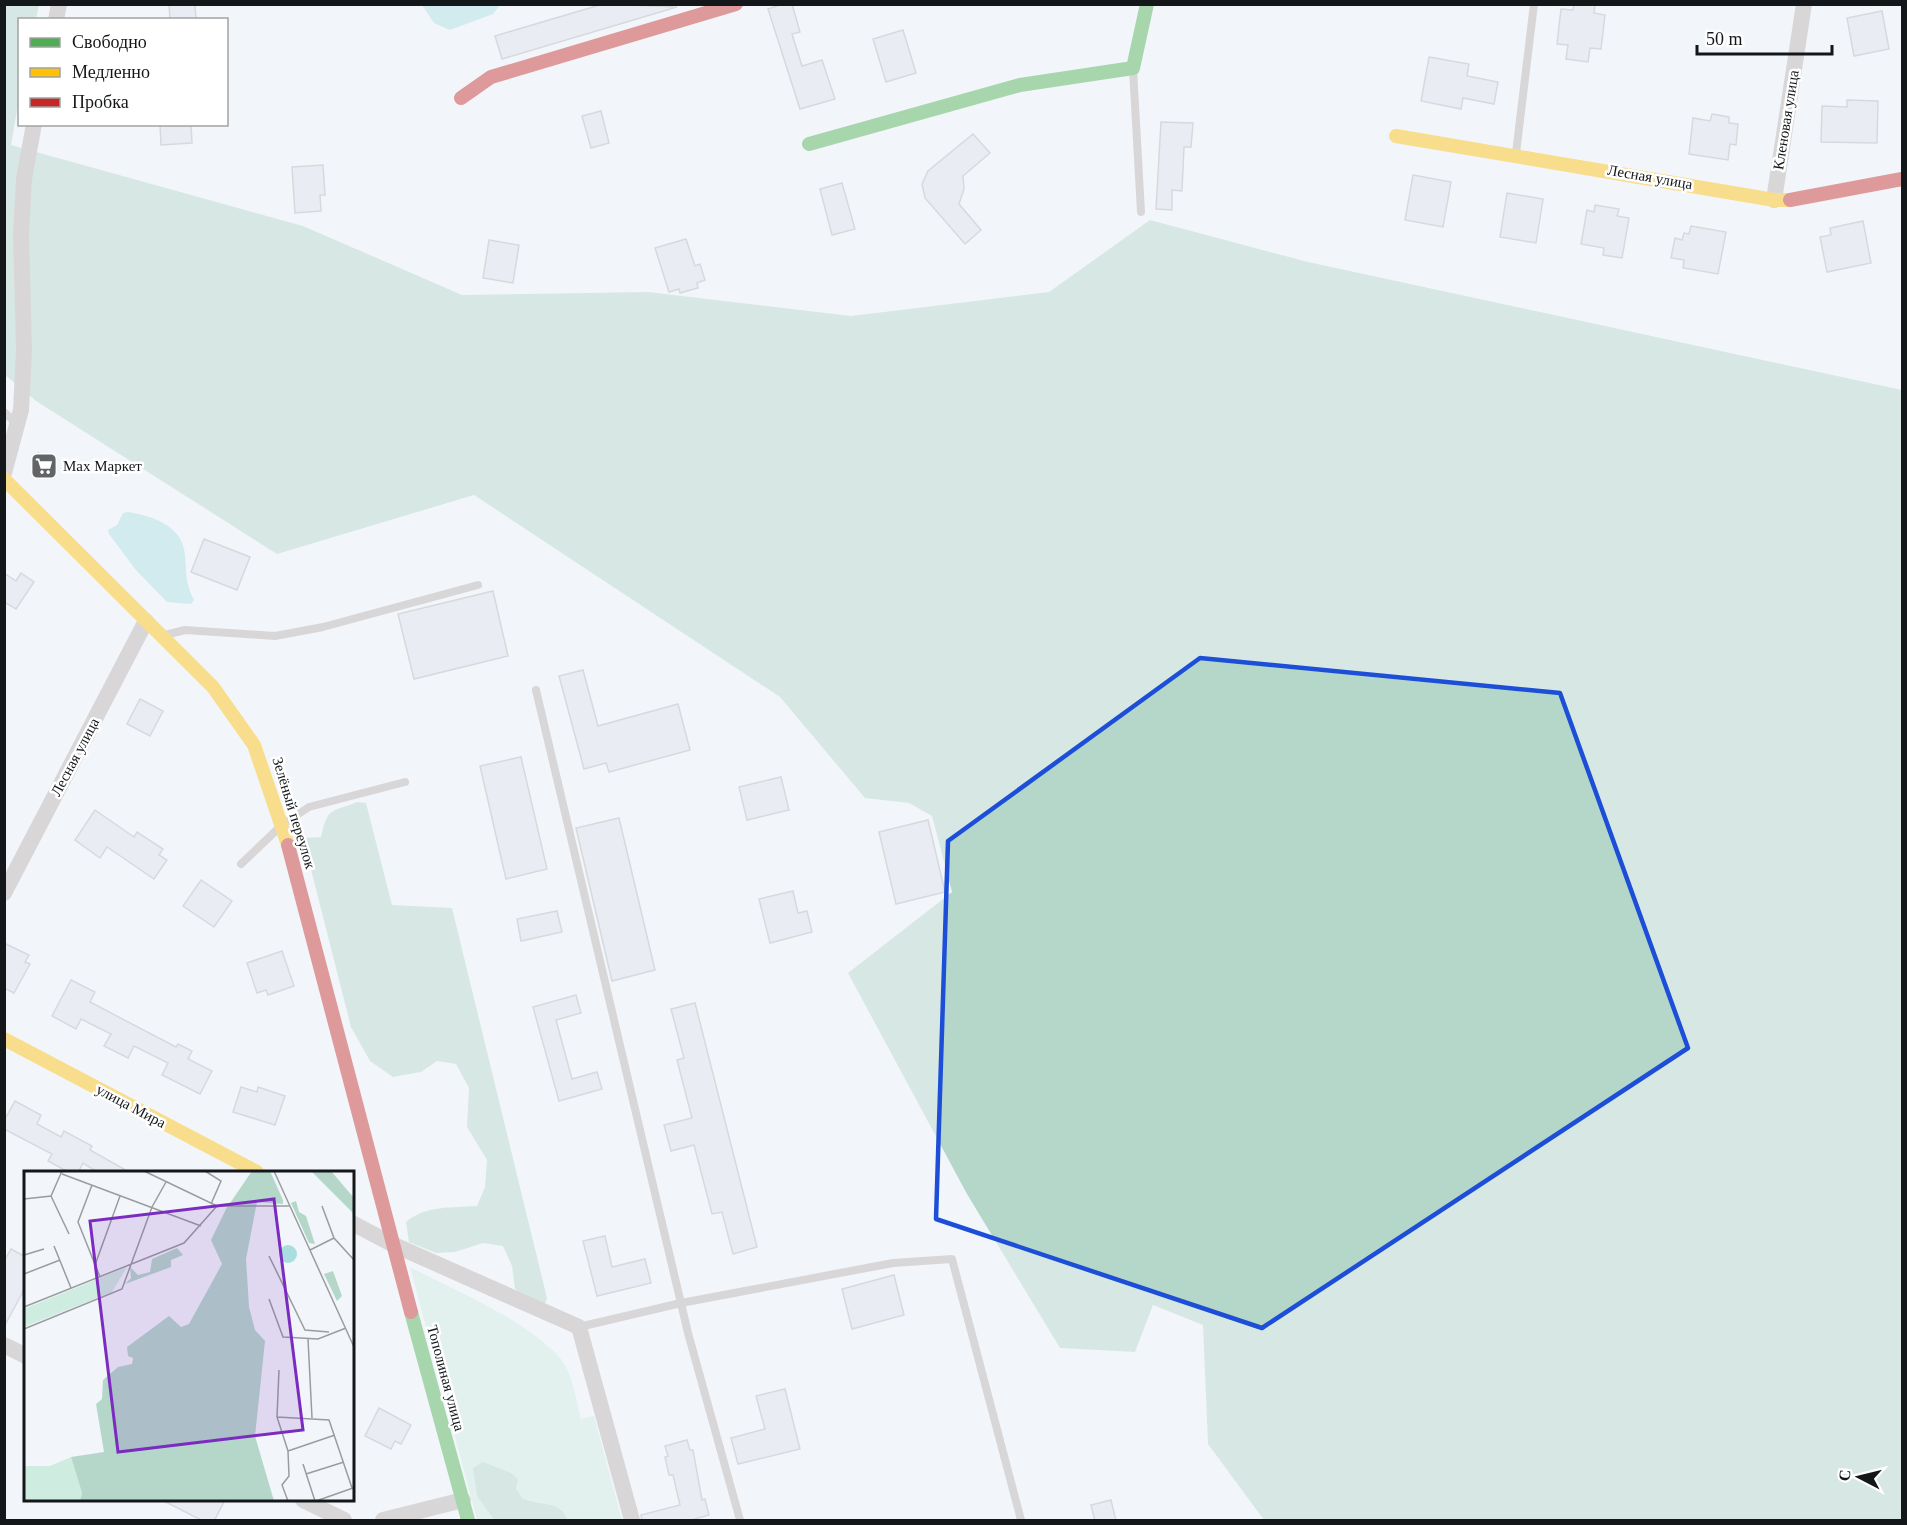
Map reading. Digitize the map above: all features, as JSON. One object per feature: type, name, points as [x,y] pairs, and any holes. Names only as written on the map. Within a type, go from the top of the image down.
[{"type":"street","points":[[461,98],[491,77],[736,4]]},
{"type":"street","points":[[809,144],[1020,85],[1133,68],[1147,4]]},
{"type":"street","name":"Кленовая улица","points":[[1774,200],[1804,4]]},
{"type":"street","points":[[4,474],[19,426],[24,350],[21,234],[24,179],[34,126]]},
{"type":"street","name":"Лесная улица","points":[[1396,136],[1516,154],[1774,200],[1798,200],[1902,178]]},
{"type":"street","name":"Зелёный переулок","points":[[4,480],[213,687],[254,745],[283,824],[392,1244]]},
{"type":"street","name":"Лесная улица","points":[[4,893],[146,621]]},
{"type":"street","name":"улица Мира","points":[[4,1039],[253,1171]]},
{"type":"street","points":[[354,1223],[392,1244],[579,1327],[632,1521]]},
{"type":"street","name":"Тополиная улица","points":[[392,1244],[468,1521]]},
{"type":"street","points":[[4,1345],[24,1355]]},
{"type":"street","points":[[383,1521],[463,1500]]},
{"type":"street","points":[[305,1501],[344,1521]]},
{"type":"lane","points":[[1516,154],[1534,4]]},
{"type":"lane","points":[[1133,68],[1141,212]]},
{"type":"lane","points":[[4,411],[19,426]]},
{"type":"lane","points":[[161,636],[185,630],[275,636],[323,627],[478,585]]},
{"type":"lane","points":[[536,690],[681,1303],[740,1521]]},
{"type":"lane","points":[[241,864],[283,824],[309,807],[405,782]]},
{"type":"lane","points":[[579,1327],[681,1303],[893,1263],[952,1259],[1021,1521]]},
{"type":"highlighted area","points":[[1200,658],[1560,693],[1688,1048],[1262,1328],[936,1219],[948,841]]},
{"type":"green space","points":[[4,5],[39,5],[36,18],[18,18],[18,105],[11,145],[303,226],[462,295],[648,292],[851,316],[1049,292],[1150,220],[1308,262],[1902,390],[1902,1520],[1264,1520],[1208,1444],[1203,1325],[1153,1305],[1135,1352],[1060,1348],[967,1194],[848,973],[952,892],[932,816],[909,803],[865,798],[780,697],[474,495],[277,554],[36,401],[5,375]]},
{"type":"green space","points":[[357,802],[366,803],[392,905],[452,908],[547,1298],[545,1304],[534,1303],[515,1289],[512,1266],[503,1246],[483,1243],[455,1252],[436,1253],[409,1242],[406,1222],[414,1217],[440,1208],[477,1206],[485,1187],[487,1160],[467,1127],[469,1088],[456,1064],[437,1061],[421,1072],[393,1077],[370,1061],[351,1027],[303,838],[321,837],[326,820],[332,812]]},
{"type":"green space","points":[[410,1267],[509,1318],[528,1330],[560,1358],[571,1379],[581,1419],[594,1416],[622,1520],[568,1520],[565,1514],[555,1506],[522,1498],[516,1488],[477,1496],[494,1520],[477,1520]]},
{"type":"green space","points":[[483,1462],[511,1473],[518,1479],[516,1488],[522,1498],[555,1506],[565,1514],[568,1520],[494,1520],[477,1496],[473,1468]]},
{"type":"water","points":[[422,5],[500,5],[493,14],[450,30],[434,23]]},
{"type":"water","points":[[128,512],[154,519],[177,534],[184,549],[187,580],[194,600],[191,604],[167,602],[135,569],[109,534],[108,530],[117,525],[123,513]]},
{"type":"building","points":[[169,4],[195,4],[196,18],[170,18]]},
{"type":"building","points":[[603,4],[677,7],[502,59],[495,36]]},
{"type":"building","points":[[783,4],[792,4],[800,32],[792,34],[802,66],[822,60],[835,99],[800,109],[768,9]]},
{"type":"building","points":[[1574,4],[1595,4],[1594,13],[1605,15],[1601,49],[1590,48],[1588,62],[1566,59],[1568,45],[1557,44],[1561,9],[1573,10]]},
{"type":"building","points":[[1882,11],[1889,49],[1854,56],[1847,18]]},
{"type":"building","points":[[903,30],[916,73],[886,82],[873,39]]},
{"type":"building","points":[[1429,57],[1469,64],[1467,76],[1498,82],[1494,104],[1463,98],[1461,109],[1421,101]]},
{"type":"building","points":[[1847,100],[1878,101],[1877,143],[1821,142],[1822,106],[1847,107]]},
{"type":"building","points":[[601,111],[609,143],[591,148],[582,116]]},
{"type":"building","points":[[1712,114],[1729,117],[1729,123],[1738,124],[1736,145],[1730,144],[1728,160],[1689,154],[1693,118],[1710,121]]},
{"type":"building","points":[[1161,122],[1193,123],[1191,147],[1184,147],[1182,191],[1172,190],[1172,210],[1156,209]]},
{"type":"building","points":[[160,126],[191,126],[192,143],[161,145]]},
{"type":"building","points":[[973,134],[990,153],[963,176],[964,189],[959,204],[981,230],[965,244],[925,198],[922,184],[928,171]]},
{"type":"building","points":[[323,165],[325,195],[320,195],[321,211],[295,213],[292,167]]},
{"type":"building","points":[[1413,175],[1451,182],[1443,227],[1405,220]]},
{"type":"building","points":[[842,183],[855,229],[832,235],[820,189]]},
{"type":"building","points":[[1507,193],[1543,199],[1536,243],[1500,237]]},
{"type":"building","points":[[1595,205],[1619,209],[1617,216],[1629,218],[1622,258],[1603,255],[1604,248],[1581,244],[1587,210],[1594,212]]},
{"type":"building","points":[[1863,221],[1871,263],[1827,272],[1820,237],[1831,235],[1830,228]]},
{"type":"building","points":[[1691,226],[1726,232],[1718,274],[1683,268],[1684,260],[1671,258],[1675,238],[1682,240],[1684,233],[1689,234]]},
{"type":"building","points":[[686,239],[695,266],[700,264],[705,280],[697,283],[698,288],[680,293],[679,289],[669,292],[655,248]]},
{"type":"building","points":[[489,240],[519,245],[513,283],[483,278]]},
{"type":"building","name":"Мах Маркет","points":[[38,453],[55,458],[49,478],[33,473]]},
{"type":"building","points":[[204,539],[250,557],[237,590],[191,572]]},
{"type":"building","points":[[4,573],[16,581],[21,573],[34,582],[16,609],[4,602]]},
{"type":"building","points":[[493,591],[508,656],[414,679],[398,614]]},
{"type":"building","points":[[583,670],[598,726],[678,704],[690,750],[609,772],[606,763],[584,769],[559,676]]},
{"type":"building","points":[[140,699],[163,711],[150,736],[127,724]]},
{"type":"building","points":[[521,757],[547,869],[506,879],[480,766]]},
{"type":"building","points":[[781,777],[789,810],[747,820],[739,787]]},
{"type":"building","points":[[95,810],[134,837],[137,832],[163,849],[159,855],[167,860],[154,879],[107,847],[100,858],[75,840]]},
{"type":"building","points":[[619,818],[655,970],[612,981],[576,828]]},
{"type":"building","points":[[928,820],[945,892],[896,904],[879,832]]},
{"type":"building","points":[[201,880],[232,901],[214,927],[183,906]]},
{"type":"building","points":[[793,891],[798,913],[807,911],[812,932],[770,943],[759,899]]},
{"type":"building","points":[[557,911],[562,932],[521,941],[517,919]]},
{"type":"building","points":[[4,943],[29,955],[25,962],[30,964],[14,993],[4,988]]},
{"type":"building","points":[[282,951],[294,986],[268,995],[266,990],[257,993],[247,963]]},
{"type":"building","points":[[71,980],[95,992],[90,1002],[176,1047],[178,1044],[192,1051],[188,1059],[212,1071],[200,1094],[162,1075],[168,1063],[134,1046],[128,1058],[104,1046],[111,1034],[81,1019],[76,1029],[52,1016]]},
{"type":"building","points":[[576,995],[581,1013],[556,1020],[572,1079],[597,1072],[602,1089],[559,1101],[533,1007]]},
{"type":"building","points":[[695,1003],[757,1247],[733,1254],[722,1212],[712,1214],[694,1145],[671,1151],[664,1125],[692,1118],[677,1060],[684,1058],[671,1009]]},
{"type":"building","points":[[241,1087],[257,1092],[258,1087],[285,1096],[275,1125],[233,1112]]},
{"type":"building","points":[[15,1101],[41,1115],[37,1124],[61,1137],[64,1131],[92,1146],[90,1150],[127,1171],[96,1171],[83,1163],[79,1171],[66,1171],[48,1161],[52,1154],[4,1129],[4,1121]]},
{"type":"building","points":[[605,1236],[612,1267],[645,1259],[651,1283],[597,1296],[583,1241]]},
{"type":"building","points":[[11,1249],[24,1256],[24,1290],[4,1327],[4,1261]]},
{"type":"building","points":[[894,1275],[904,1315],[852,1329],[842,1289]]},
{"type":"building","points":[[785,1389],[800,1449],[738,1464],[731,1438],[765,1429],[756,1396]]},
{"type":"building","points":[[379,1408],[411,1425],[401,1444],[395,1441],[391,1449],[365,1436]]},
{"type":"building","points":[[687,1440],[690,1450],[693,1450],[702,1500],[705,1499],[709,1515],[688,1521],[642,1521],[641,1515],[680,1505],[673,1475],[669,1475],[665,1446]]},
{"type":"building","points":[[1111,1500],[1116,1521],[1095,1521],[1091,1505]]},
{"type":"building","points":[[164,1501],[224,1501],[214,1521],[203,1521]]},
{"type":"traffic: fast","points":[[809,144],[1020,85],[1133,68],[1147,4]]},
{"type":"traffic: fast","points":[[411,1312],[468,1520]]},
{"type":"traffic: slow","points":[[1396,136],[1774,200],[1790,200]]},
{"type":"traffic: slow","points":[[4,479],[213,687],[254,745],[288,845]]},
{"type":"traffic: slow","points":[[4,1039],[255,1171]]},
{"type":"traffic: jam","points":[[461,98],[491,77],[736,4]]},
{"type":"traffic: jam","points":[[1790,200],[1902,179]]},
{"type":"traffic: jam","points":[[288,845],[411,1312]]},
{"type":"place","name":"Мах Маркет","points":[[44,466]]}]
